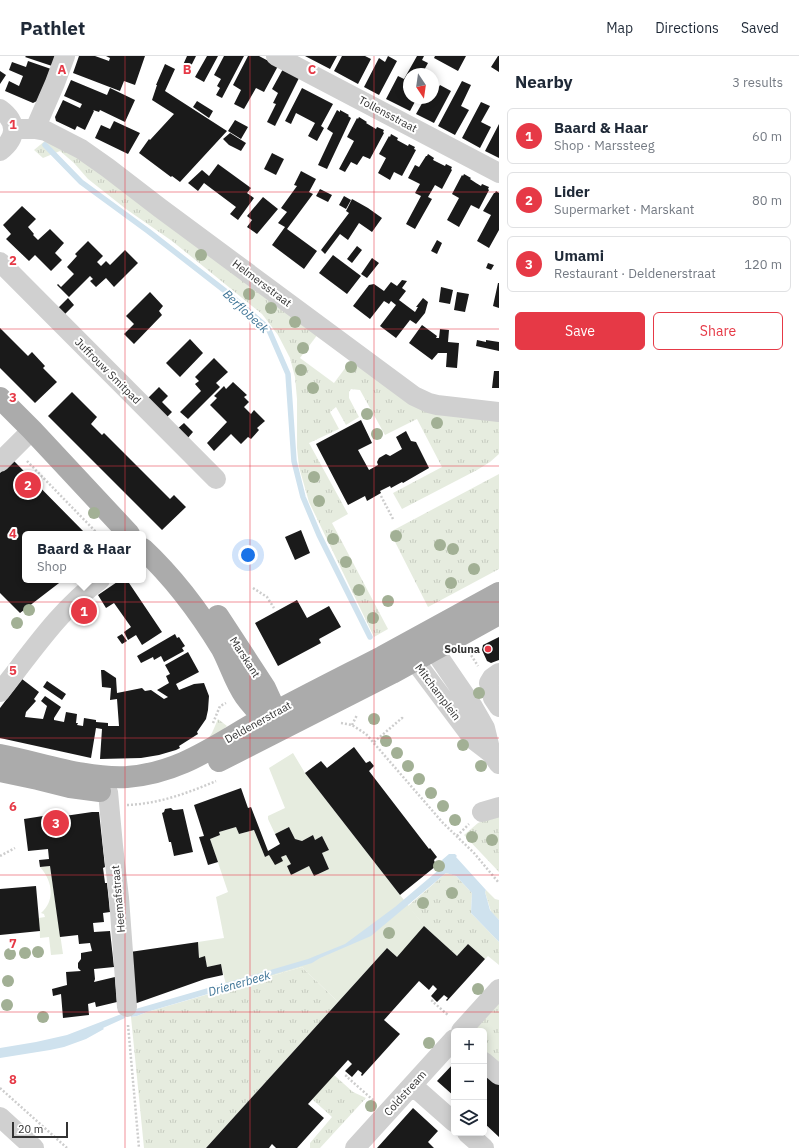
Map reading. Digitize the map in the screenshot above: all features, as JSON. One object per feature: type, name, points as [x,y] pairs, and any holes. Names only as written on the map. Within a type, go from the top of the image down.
[{"type":"main road","points":[[0,398],[126,531]]},
{"type":"main road","name":"Marskant","points":[[146,552],[159,563],[196,609],[222,650],[245,695],[273,720]]},
{"type":"main road","name":"Marskant","points":[[159,563],[181,574],[202,594],[265,688],[273,720]]},
{"type":"main road","name":"Deldenerstraat","points":[[0,755],[82,774],[110,777],[128,777],[161,771],[187,762],[233,736],[273,720],[332,704],[499,593]]},
{"type":"main road","name":"Deldenerstraat","points":[[414,650],[434,650],[499,614]]},
{"type":"main road","name":"Marskant","points":[[233,736],[244,716],[246,709],[245,695]]},
{"type":"main road","name":"Deldenerstraat","points":[[0,771],[70,787],[108,792],[148,789],[173,783],[190,776],[273,720]]},
{"type":"street","points":[[35,129],[65,56]]},
{"type":"street","name":"Tollensstraat","points":[[276,56],[499,173]]},
{"type":"street","points":[[0,109],[10,118],[13,129],[13,135],[10,142],[0,151]]},
{"type":"street","name":"Helmersstraat","points":[[13,129],[35,129],[46,131],[81,149],[414,396],[437,405],[499,412]]},
{"type":"street","name":"Juffrouw Smitpad","points":[[0,262],[216,479]]},
{"type":"street","points":[[7,455],[32,430]]},
{"type":"street","points":[[0,692],[65,610],[80,595],[96,583]]},
{"type":"street","name":"Mitchamplein","points":[[414,650],[474,740],[495,758]]},
{"type":"street","name":"Mitchamplein","points":[[434,650],[473,707],[485,728],[495,758]]},
{"type":"street","points":[[499,673],[492,678],[489,683],[493,698],[499,707]]},
{"type":"street","name":"Heemafstraat","points":[[108,792],[112,846],[119,898],[127,1007]]},
{"type":"street","name":"Coldstream","points":[[464,1028],[499,989]]},
{"type":"street","name":"Coldstream","points":[[355,1148],[451,1042]]},
{"type":"street","points":[[486,1064],[499,1075]]},
{"type":"street","points":[[412,1085],[451,1119]]},
{"type":"street","points":[[0,1117],[34,1148]]},
{"type":"street","points":[[470,1136],[484,1148]]},
{"type":"path","points":[[7,455],[95,531]]},
{"type":"path","points":[[381,496],[393,519]]},
{"type":"path","points":[[253,588],[267,597],[274,608]]},
{"type":"path","points":[[212,725],[220,706],[245,695]]},
{"type":"path","points":[[374,742],[402,718],[404,720]]},
{"type":"path","points":[[352,725],[366,734],[374,742],[444,823],[474,853],[499,882]]},
{"type":"path","points":[[0,856],[15,848]]},
{"type":"path","points":[[433,1000],[432,1001],[455,1028]]},
{"type":"path","points":[[129,1029],[139,1148]]},
{"type":"path","points":[[348,1074],[346,1076],[387,1112]]},
{"type":"path","points":[[0,1088],[67,1148]]},
{"type":"green space","points":[[46,140],[101,171],[318,334],[300,358],[334,383],[352,359],[410,401],[499,418],[499,454],[477,470],[402,509],[393,493],[442,467],[417,419],[385,435],[360,390],[351,389],[349,392],[349,398],[359,417],[346,425],[336,407],[330,412],[339,429],[309,443],[348,514],[332,523],[388,629],[374,637],[309,502],[299,467],[295,377],[290,358],[278,335],[262,314],[172,241],[126,209],[88,179],[74,163],[60,151],[43,158],[34,150]]},
{"type":"green space","points":[[499,474],[499,569],[428,607],[390,532]]},
{"type":"green space","points":[[218,719],[227,726],[214,738],[205,743],[212,733]]},
{"type":"green space","points":[[293,753],[305,773],[426,928],[397,957],[387,948],[338,1002],[302,967],[227,989],[221,964],[207,967],[205,957],[199,958],[198,942],[224,938],[216,897],[228,892],[210,839],[220,835],[219,832],[236,827],[239,834],[254,830],[265,857],[269,855],[281,857],[286,855],[291,864],[287,866],[291,875],[309,866],[314,876],[329,869],[322,853],[329,850],[322,836],[315,840],[313,835],[302,841],[295,839],[289,827],[275,834],[268,819],[268,816],[285,808],[269,768]]},
{"type":"green space","points":[[499,814],[499,872],[464,835],[478,823]]},
{"type":"green space","points":[[50,866],[63,954],[51,955],[49,937],[40,938],[39,918],[45,917],[44,914],[41,913],[49,902],[51,890],[50,884],[40,867]]},
{"type":"green space","points":[[446,873],[456,876],[472,893],[471,913],[499,942],[499,965],[488,956],[485,959],[468,944],[457,956],[426,928],[408,906]]},
{"type":"green space","points":[[486,890],[495,899],[499,900],[499,920],[491,912],[485,892]]},
{"type":"green space","points":[[302,967],[338,1002],[206,1148],[144,1148],[131,1017]]},
{"type":"green space","points":[[499,1001],[499,1069],[487,1058],[487,1028],[476,1028]]},
{"type":"green space","points":[[334,1075],[353,1092],[366,1098],[320,1148],[310,1148],[310,1143],[332,1117],[312,1099]]},
{"type":"water","name":"Drienerbeek","points":[[449,854],[455,854],[486,890],[485,892],[490,910],[499,920],[499,942],[471,913],[472,893],[456,876],[446,873],[371,936],[320,958],[312,963],[131,1017],[130,1011],[308,959],[345,944],[395,907],[441,868],[443,864],[442,860]]},
{"type":"water","points":[[124,1013],[125,1018],[103,1028],[104,1029],[86,1039],[64,1047],[0,1058],[0,1048],[67,1035]]},
{"type":"building","points":[[55,56],[52,66],[25,57]]},
{"type":"building","points":[[79,56],[95,56],[109,61],[110,58],[106,56],[145,56],[135,85],[124,81],[120,91],[73,73]]},
{"type":"building","points":[[187,56],[196,56],[190,68],[183,65]]},
{"type":"building","points":[[207,56],[218,56],[204,82],[195,77]]},
{"type":"building","points":[[224,56],[244,56],[222,98],[216,95],[220,88],[217,86],[221,79],[214,75]]},
{"type":"building","points":[[248,56],[259,56],[278,66],[264,92],[256,88],[244,109],[234,104],[241,90],[233,85]]},
{"type":"building","points":[[305,56],[337,56],[330,69]]},
{"type":"building","points":[[342,56],[365,56],[371,59],[358,84],[334,71]]},
{"type":"building","points":[[388,56],[397,61],[379,95],[364,87],[379,58],[385,62]]},
{"type":"building","points":[[417,56],[424,56],[422,60],[428,63],[425,68],[410,68]]},
{"type":"building","points":[[435,56],[466,56],[458,71],[434,58]]},
{"type":"building","points":[[499,56],[499,72],[491,67]]},
{"type":"building","points":[[28,61],[51,69],[37,101],[33,103],[5,91],[9,81],[19,86],[23,76],[9,70],[12,62],[26,67]]},
{"type":"building","points":[[165,64],[175,69],[165,91],[227,131],[180,182],[139,153],[149,139],[150,140],[174,114],[152,100],[156,85]]},
{"type":"building","points":[[283,69],[299,78],[275,126],[267,122],[276,104],[273,103],[278,93],[272,89]]},
{"type":"building","points":[[0,71],[6,75],[0,84]]},
{"type":"building","points":[[398,76],[403,78],[403,104],[414,104],[410,111],[386,99]]},
{"type":"building","points":[[71,80],[107,95],[110,88],[135,100],[125,122],[100,110],[99,112],[93,110],[94,111],[85,130],[77,126],[75,130],[56,121],[55,117],[63,100],[80,108],[82,104],[64,96]]},
{"type":"building","points":[[462,81],[471,85],[461,106],[469,110],[455,135],[438,126]]},
{"type":"building","points":[[440,85],[451,91],[434,123],[416,114],[422,104],[439,104]]},
{"type":"building","points":[[302,88],[333,104],[321,126],[324,128],[317,141],[308,136],[315,123],[296,113],[291,124],[285,121]]},
{"type":"building","points":[[197,101],[213,111],[209,118],[193,107]]},
{"type":"building","points":[[481,102],[490,106],[481,122],[491,127],[480,148],[462,138]]},
{"type":"building","points":[[337,110],[349,115],[348,116],[351,118],[327,169],[318,165],[333,133],[327,129]]},
{"type":"building","points":[[359,117],[376,129],[377,127],[384,130],[384,133],[370,159],[363,156],[357,165],[351,162],[345,172],[339,169],[354,141],[347,137],[357,118],[358,119]]},
{"type":"building","points":[[235,120],[248,127],[241,139],[228,131]]},
{"type":"building","points":[[114,121],[140,133],[128,154],[95,138],[101,125],[110,129]]},
{"type":"building","points":[[499,124],[499,158],[485,151]]},
{"type":"building","points":[[230,133],[246,143],[241,151],[229,145],[223,139]]},
{"type":"building","points":[[391,134],[398,138],[397,140],[408,146],[409,144],[415,147],[414,149],[416,150],[402,176],[394,172],[390,180],[378,173],[386,158],[379,154]]},
{"type":"building","points":[[272,153],[284,159],[276,175],[264,169]]},
{"type":"building","points":[[428,154],[434,158],[433,160],[445,166],[446,164],[452,167],[452,170],[442,189],[435,185],[428,197],[432,199],[415,229],[406,224],[421,196],[415,193],[420,184],[408,178],[415,165],[419,167]]},
{"type":"building","points":[[218,164],[251,188],[247,193],[254,198],[238,220],[230,214],[236,207],[204,183],[198,191],[188,183],[202,170],[209,176]]},
{"type":"building","points":[[301,171],[316,179],[309,192],[313,194],[287,229],[317,251],[304,269],[272,245],[285,227],[278,223],[287,212],[281,208],[297,186],[294,185]]},
{"type":"building","points":[[464,174],[481,186],[482,184],[489,187],[489,190],[479,209],[471,205],[459,227],[447,220],[459,198],[452,194],[462,175],[463,176]]},
{"type":"building","points":[[320,189],[332,195],[328,202],[316,196]]},
{"type":"building","points":[[496,191],[499,193],[499,230],[489,248],[477,241],[491,215],[483,211]]},
{"type":"building","points":[[344,196],[351,200],[346,209],[339,205]]},
{"type":"building","points":[[263,197],[278,209],[257,234],[247,227],[252,220],[247,216]]},
{"type":"building","points":[[352,199],[382,218],[372,232],[359,223],[348,240],[340,234],[325,254],[321,250],[349,213],[346,211]]},
{"type":"building","points":[[22,206],[36,219],[28,227],[38,240],[50,229],[64,243],[55,253],[62,260],[51,271],[35,255],[29,261],[6,239],[11,234],[3,225]]},
{"type":"building","points":[[437,240],[442,243],[437,254],[431,251]]},
{"type":"building","points":[[88,241],[103,256],[97,262],[101,266],[106,261],[110,265],[125,250],[138,263],[114,287],[106,278],[96,287],[90,281],[93,279],[90,276],[69,297],[57,285],[58,284],[61,287],[74,274],[67,267],[77,256],[75,254]]},
{"type":"building","points":[[357,246],[362,250],[352,263],[347,259]]},
{"type":"building","points":[[333,255],[361,276],[347,294],[319,273]]},
{"type":"building","points":[[372,258],[379,263],[367,278],[361,274]]},
{"type":"building","points":[[488,263],[494,265],[491,270],[486,268]]},
{"type":"building","points":[[402,280],[407,281],[402,288],[406,291],[399,300],[415,312],[418,307],[416,307],[423,298],[428,302],[425,313],[416,324],[410,320],[396,338],[380,326],[396,305],[391,301],[389,304],[384,301],[370,319],[353,306],[369,285],[374,284],[384,291],[391,282],[397,286]]},
{"type":"building","points":[[499,283],[499,308],[493,306]]},
{"type":"building","points":[[441,287],[453,290],[450,304],[439,302]]},
{"type":"building","points":[[150,292],[163,306],[159,311],[162,315],[134,344],[124,334],[134,324],[126,316]]},
{"type":"building","points":[[457,292],[469,294],[465,312],[454,310]]},
{"type":"building","points":[[68,298],[74,305],[63,316],[56,310]]},
{"type":"building","points":[[422,325],[437,336],[436,338],[439,338],[440,329],[449,330],[448,342],[459,343],[457,368],[446,367],[447,353],[438,353],[432,360],[409,343]]},
{"type":"building","points":[[0,328],[28,356],[32,352],[45,366],[43,368],[57,382],[35,403],[0,368]]},
{"type":"building","points":[[190,339],[203,353],[180,377],[166,363]]},
{"type":"building","points":[[477,340],[499,342],[499,351],[476,346]]},
{"type":"building","points":[[214,358],[228,372],[216,383],[220,387],[188,419],[180,412],[201,391],[195,384],[199,381],[195,377]]},
{"type":"building","points":[[494,371],[499,371],[499,388],[492,388]]},
{"type":"building","points":[[233,382],[247,395],[244,397],[249,402],[244,407],[251,414],[254,410],[265,421],[257,428],[259,430],[251,439],[248,437],[241,444],[231,434],[214,451],[207,443],[227,422],[210,405],[217,398],[214,396],[224,386],[226,389]]},
{"type":"building","points":[[159,387],[168,396],[162,402],[172,412],[165,419],[146,400]]},
{"type":"building","points":[[72,392],[97,417],[91,424],[102,435],[104,433],[170,499],[174,495],[186,507],[162,530],[48,416]]},
{"type":"building","points":[[361,420],[372,443],[358,450],[369,470],[378,465],[377,462],[379,458],[386,454],[390,456],[402,449],[396,437],[406,431],[411,441],[416,442],[429,468],[403,483],[402,482],[391,488],[390,486],[380,491],[381,493],[367,501],[365,496],[348,505],[316,444]]},
{"type":"building","points":[[184,423],[193,432],[186,440],[176,430]]},
{"type":"building","points":[[13,460],[83,531],[22,531],[22,583],[59,583],[20,613],[0,593],[0,473]]},
{"type":"building","points":[[301,530],[310,553],[295,560],[285,537]]},
{"type":"building","points":[[116,583],[129,583],[162,632],[142,645],[136,635],[128,640],[124,632],[131,627],[114,603],[106,608],[98,595]]},
{"type":"building","points":[[297,600],[307,618],[329,606],[341,627],[319,639],[321,643],[278,666],[255,623]]},
{"type":"building","points":[[84,602],[98,616],[88,625],[75,611]]},
{"type":"building","points":[[122,634],[127,641],[122,644],[117,637]]},
{"type":"building","points":[[175,634],[185,646],[182,648],[184,651],[164,662],[161,656],[154,660],[153,657],[141,663],[137,656]]},
{"type":"building","points":[[499,637],[499,660],[491,663],[487,661],[482,650],[483,645]]},
{"type":"building","points":[[188,652],[199,672],[176,684],[179,690],[194,684],[204,683],[209,696],[208,710],[206,719],[197,732],[198,734],[179,746],[180,748],[176,750],[141,758],[100,759],[102,729],[96,728],[91,758],[0,738],[0,708],[22,679],[39,692],[34,699],[36,701],[26,712],[25,717],[43,719],[47,706],[41,701],[45,696],[61,707],[54,720],[64,722],[66,712],[77,714],[77,725],[83,726],[84,718],[96,720],[96,722],[108,723],[108,726],[119,726],[117,699],[110,700],[111,688],[102,687],[101,670],[104,670],[116,678],[117,693],[142,688],[145,691],[151,690],[164,699],[168,697],[157,690],[169,683],[166,676],[170,674],[165,665]]},
{"type":"building","points":[[47,681],[66,694],[62,700],[43,687]]},
{"type":"building","points":[[354,747],[366,763],[370,761],[374,766],[369,771],[429,849],[430,848],[437,857],[434,860],[436,866],[400,895],[305,773],[321,761],[327,768]]},
{"type":"building","points":[[241,788],[248,808],[251,807],[268,851],[280,844],[275,834],[289,827],[295,839],[302,841],[313,835],[315,840],[322,836],[329,850],[322,853],[329,869],[314,876],[309,866],[291,875],[287,866],[291,864],[286,855],[281,857],[283,861],[275,865],[269,855],[265,857],[254,830],[239,834],[236,827],[219,832],[220,835],[210,839],[218,862],[208,865],[199,837],[204,836],[194,805]]},
{"type":"building","points":[[171,808],[173,810],[183,809],[193,852],[174,856],[162,813],[165,809]]},
{"type":"building","points":[[99,812],[105,867],[103,868],[105,883],[107,883],[110,912],[103,913],[104,922],[93,923],[94,932],[110,931],[114,967],[94,969],[94,982],[115,977],[117,1002],[96,1007],[95,1002],[88,1004],[89,1015],[63,1018],[61,994],[53,996],[52,989],[67,985],[66,972],[81,971],[78,968],[78,963],[81,959],[81,953],[92,951],[90,943],[79,944],[78,935],[60,937],[50,866],[40,867],[39,860],[49,859],[48,849],[28,851],[24,819],[43,816],[44,819]]},
{"type":"building","points":[[36,886],[40,931],[0,935],[0,889]]},
{"type":"building","points":[[424,926],[457,956],[468,944],[485,959],[447,1001],[446,1000],[448,998],[444,995],[437,1002],[431,996],[437,989],[433,985],[429,990],[419,981],[384,1020],[400,1034],[362,1076],[362,1073],[358,1070],[352,1077],[345,1071],[352,1064],[348,1060],[308,1104],[324,1118],[297,1148],[276,1148],[272,1144],[269,1148],[206,1148],[387,948],[397,957]]},
{"type":"building","points":[[198,942],[199,958],[205,956],[207,967],[221,964],[223,975],[205,979],[134,1004],[130,952]]},
{"type":"building","points":[[451,1066],[451,1093],[437,1081]]},
{"type":"building","points":[[487,1070],[499,1081],[499,1137],[487,1126]]},
{"type":"building","points":[[413,1108],[438,1131],[428,1142],[434,1148],[377,1148]]},
{"type":"waterway","name":"Berflobeek","points":[[45,145],[81,182],[148,231],[229,294],[268,328],[288,374],[294,461],[303,497],[319,535],[370,637]]},
{"type":"place","name":"Lider","points":[[28,485]]},
{"type":"place","name":"Baard & Haar","points":[[84,611]]},
{"type":"place","name":"Soluna","points":[[488,649]]},
{"type":"place","name":"Umami","points":[[56,823]]}]
